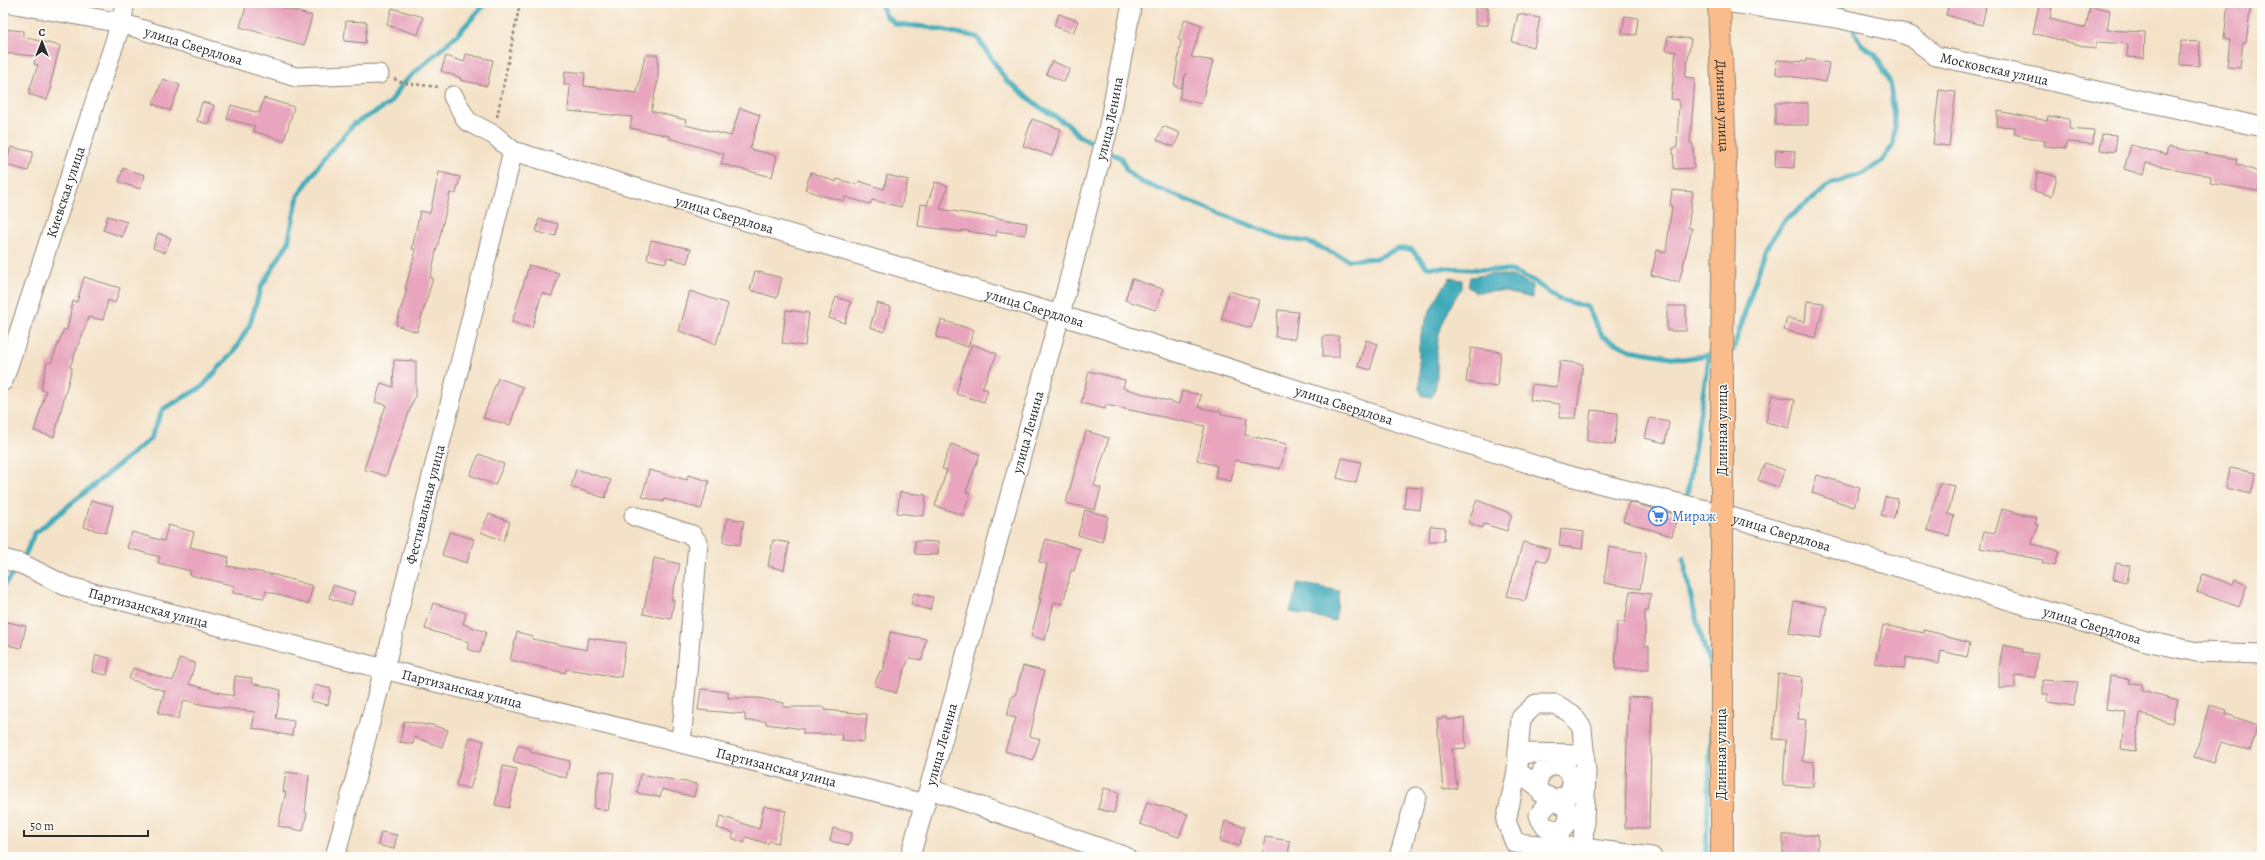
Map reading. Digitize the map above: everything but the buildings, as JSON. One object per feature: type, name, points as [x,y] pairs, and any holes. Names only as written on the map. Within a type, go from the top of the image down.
[{"type":"main road","name":"Длинная улица","points":[[1718,3],[1726,160],[1722,355],[1721,514],[1722,857]]},
{"type":"street","name":"улица Свердлова","points":[[10,3],[121,23],[296,77],[379,74]]},
{"type":"street","name":"Киевская улица","points":[[3,381],[121,23],[125,3]]},
{"type":"street","name":"улица Ленина","points":[[910,857],[1060,315],[1109,126],[1132,3]]},
{"type":"street","name":"Московская улица","points":[[1732,3],[1837,18],[1874,26],[1912,37],[1936,56],[2262,127]]},
{"type":"street","name":"улица Свердлова","points":[[453,96],[467,121],[494,135],[513,151],[1060,315],[1566,475],[1721,514],[2146,641],[2197,652],[2262,654]]},
{"type":"street","name":"Фестивальная улица","points":[[335,857],[384,669],[513,151]]},
{"type":"street","points":[[634,516],[692,535],[698,543],[681,743]]},
{"type":"street","name":"Партизанская улица","points":[[3,559],[22,564],[66,586],[384,669],[681,743],[928,796],[1126,857]]},
{"type":"street","points":[[1583,848],[1586,772],[1582,728],[1572,714],[1555,704],[1536,704],[1522,718],[1517,762],[1506,820],[1515,843],[1583,848],[1652,857]]},
{"type":"street","points":[[1517,762],[1585,754]]},
{"type":"street","points":[[1517,762],[1542,794],[1554,799],[1568,794],[1572,787],[1573,780],[1566,768],[1554,764],[1542,770],[1536,785]]},
{"type":"street","points":[[1399,857],[1416,798]]},
{"type":"path","points":[[494,135],[520,3]]},
{"type":"path","points":[[379,74],[403,83],[441,87],[453,96]]},
{"type":"water","points":[[1492,274],[1513,276],[1532,285],[1532,298],[1501,291],[1475,292],[1468,287],[1470,277]]},
{"type":"water","points":[[1450,278],[1462,280],[1462,288],[1453,301],[1442,324],[1437,348],[1437,380],[1432,397],[1422,396],[1420,389],[1419,364],[1420,339],[1425,322],[1432,307]]},
{"type":"water","points":[[1298,583],[1340,591],[1335,621],[1290,612]]},
{"type":"waterway","points":[[23,560],[34,534],[150,439],[163,409],[202,387],[235,350],[250,324],[261,287],[288,243],[298,196],[320,164],[354,124],[389,104],[403,83],[457,35],[486,3]]},
{"type":"waterway","points":[[880,3],[886,16],[896,24],[927,27],[977,37],[1006,80],[1041,108],[1069,125],[1079,136],[1099,147]]},
{"type":"waterway","points":[[1842,3],[1848,16]]},
{"type":"waterway","points":[[1728,351],[1733,350],[1765,250],[1784,221],[1832,183],[1863,174],[1882,161],[1893,145],[1895,127],[1890,83],[1875,54],[1861,44],[1853,27]]},
{"type":"waterway","points":[[1106,150],[1121,158],[1127,171],[1141,182],[1280,237],[1308,242],[1349,260],[1377,258],[1397,249],[1411,249],[1427,267],[1512,271],[1532,280],[1558,299],[1587,307],[1602,336],[1630,350],[1682,359],[1716,354]]},
{"type":"waterway","points":[[1687,496],[1709,356]]},
{"type":"waterway","points":[[1684,558],[1692,603],[1713,676]]},
{"type":"waterway","points":[[3,586],[19,567]]},
{"type":"waterway","points":[[1706,857],[1711,730]]},
{"type":"place","name":"Мираж","points":[[1658,516]]}]
